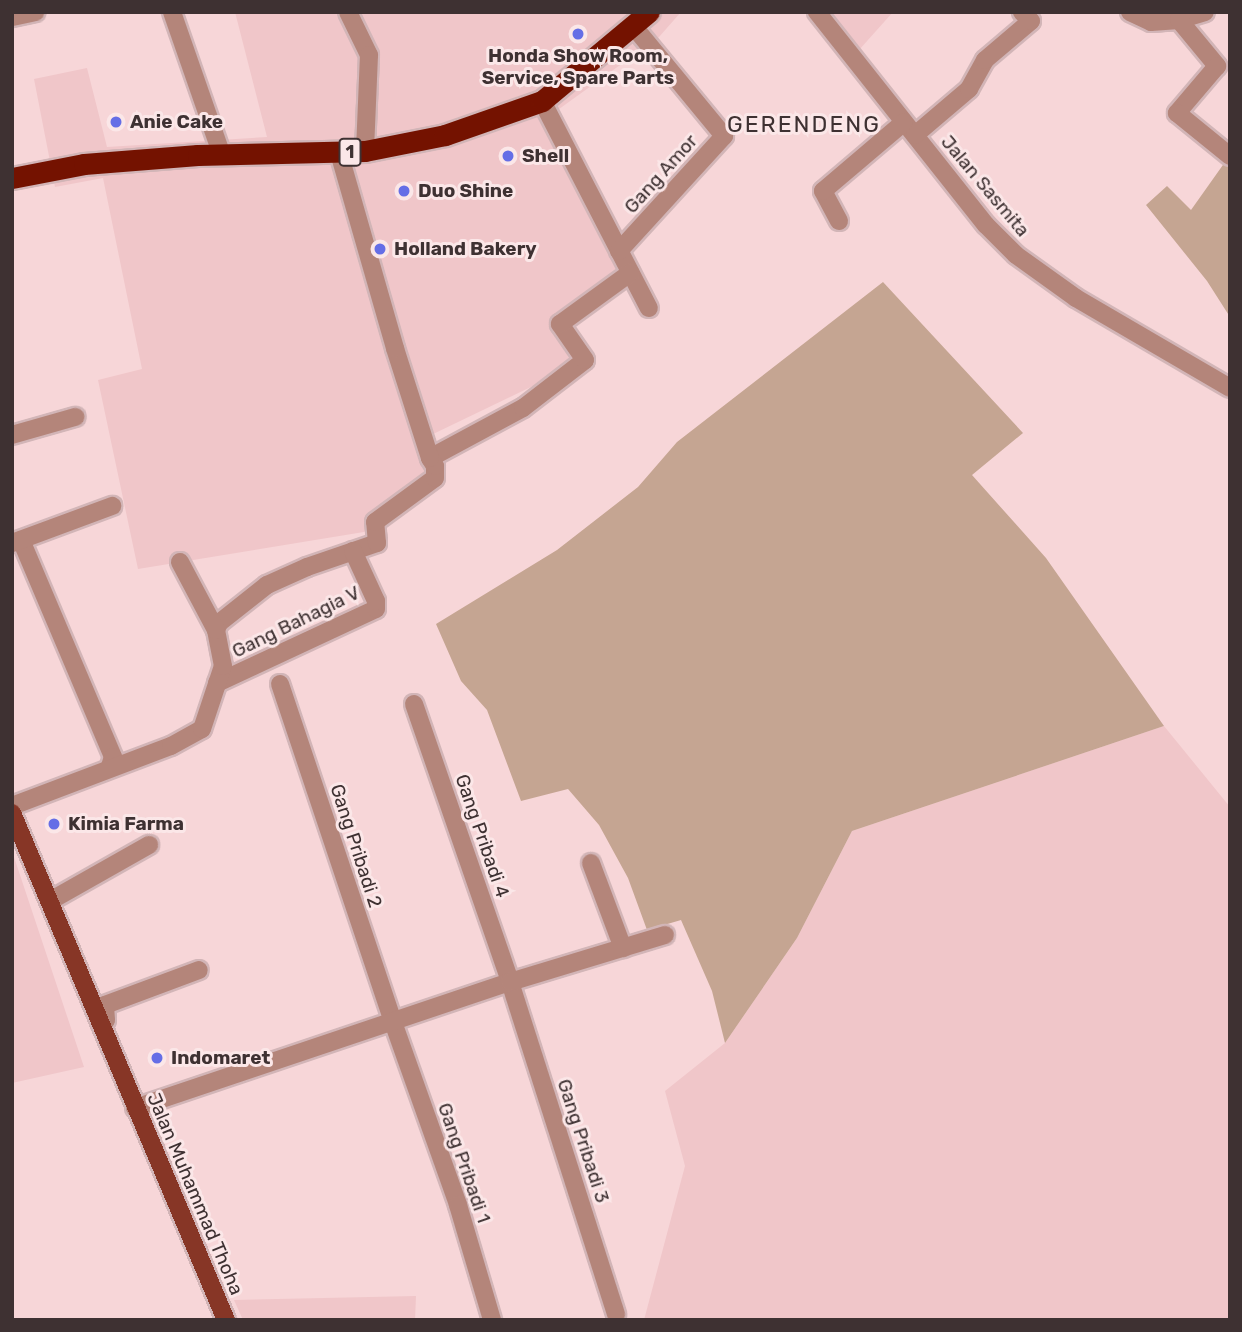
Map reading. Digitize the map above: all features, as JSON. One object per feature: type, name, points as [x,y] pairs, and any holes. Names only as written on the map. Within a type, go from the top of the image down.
[{"type":"highway","name":"1","points":[[12,178],[84,164],[220,153],[365,151],[445,135],[542,101],[642,20]]},
{"type":"main road","name":"Jalan Muhammad Thoha","points":[[12,813],[16,831],[50,901],[226,1320]]},
{"type":"street","points":[[12,17],[35,12]]},
{"type":"street","points":[[172,12],[220,153]]},
{"type":"street","points":[[348,12],[369,55],[365,151]]},
{"type":"street","name":"Jalan Sasmita","points":[[817,12],[986,225],[1016,255],[1076,298],[1230,388]]},
{"type":"street","points":[[839,221],[822,191],[970,89],[985,60],[1031,21],[1022,12]]},
{"type":"street","points":[[1130,12],[1151,22],[1179,20],[1205,12]]},
{"type":"street","name":"Gang Amor","points":[[619,251],[724,136],[642,20]]},
{"type":"street","points":[[1179,20],[1217,66],[1177,113],[1230,156]]},
{"type":"street","points":[[542,101],[649,308]]},
{"type":"street","points":[[216,630],[219,623],[267,585],[377,543],[375,522],[435,478],[435,466],[430,457],[339,153]]},
{"type":"street","points":[[430,457],[523,408],[585,360],[560,324],[630,273]]},
{"type":"street","points":[[12,435],[75,417]]},
{"type":"street","points":[[110,766],[113,757],[16,541],[111,506]]},
{"type":"street","name":"Gang Bahagia V","points":[[217,683],[376,609],[376,601],[353,551]]},
{"type":"street","points":[[12,806],[110,766],[171,746],[202,729],[223,666],[216,630],[180,562]]},
{"type":"street","name":"Gang Pribadi 2","points":[[280,684],[393,1022]]},
{"type":"street","name":"Gang Pribadi 4","points":[[414,704],[510,982]]},
{"type":"street","points":[[50,901],[149,845]]},
{"type":"street","points":[[592,863],[623,948]]},
{"type":"street","points":[[135,1108],[510,982],[665,935]]},
{"type":"street","points":[[101,1024],[106,1020],[105,1005],[199,970]]},
{"type":"street","name":"Gang Pribadi 3","points":[[510,982],[616,1314]]},
{"type":"street","name":"Gang Pribadi 1","points":[[393,1022],[458,1205],[492,1320]]},
{"type":"shaded area","points":[[235,12],[681,12],[659,37],[548,117],[628,271],[556,318],[581,359],[545,394],[535,385],[429,436],[442,482],[376,530],[138,569],[98,380],[142,369],[103,178],[55,187],[34,79],[87,68],[107,147],[267,137]]},
{"type":"shaded area","points":[[825,12],[893,12],[859,50]]},
{"type":"shaded area","points":[[1230,155],[1230,317],[1207,281],[1146,205],[1167,186],[1191,210]]},
{"type":"shaded area","points":[[883,282],[1023,433],[972,475],[1046,558],[1164,726],[852,831],[797,938],[725,1043],[712,991],[681,920],[647,930],[628,878],[599,825],[568,789],[521,801],[487,710],[461,681],[436,624],[557,550],[638,487],[677,442]]},
{"type":"shaded area","points":[[1164,726],[1230,807],[1230,1320],[644,1320],[685,1166],[665,1091],[725,1043],[797,938],[852,831]]},
{"type":"shaded area","points":[[12,851],[84,1067],[12,1083]]},
{"type":"shaded area","points":[[416,1296],[415,1320],[243,1320],[234,1300]]},
{"type":"place","name":"Honda Show Room, Service, Spare Parts","points":[[578,34]]},
{"type":"place","name":"Anie Cake","points":[[116,122]]},
{"type":"place","name":"Shell","points":[[508,156]]},
{"type":"place","name":"Duo Shine","points":[[404,191]]},
{"type":"place","name":"Holland Bakery","points":[[380,249]]},
{"type":"place","name":"Kimia Farma","points":[[54,824]]},
{"type":"place","name":"Indomaret","points":[[157,1058]]},
{"type":"district","name":"GERENDENG","points":[[804,124]]}]
